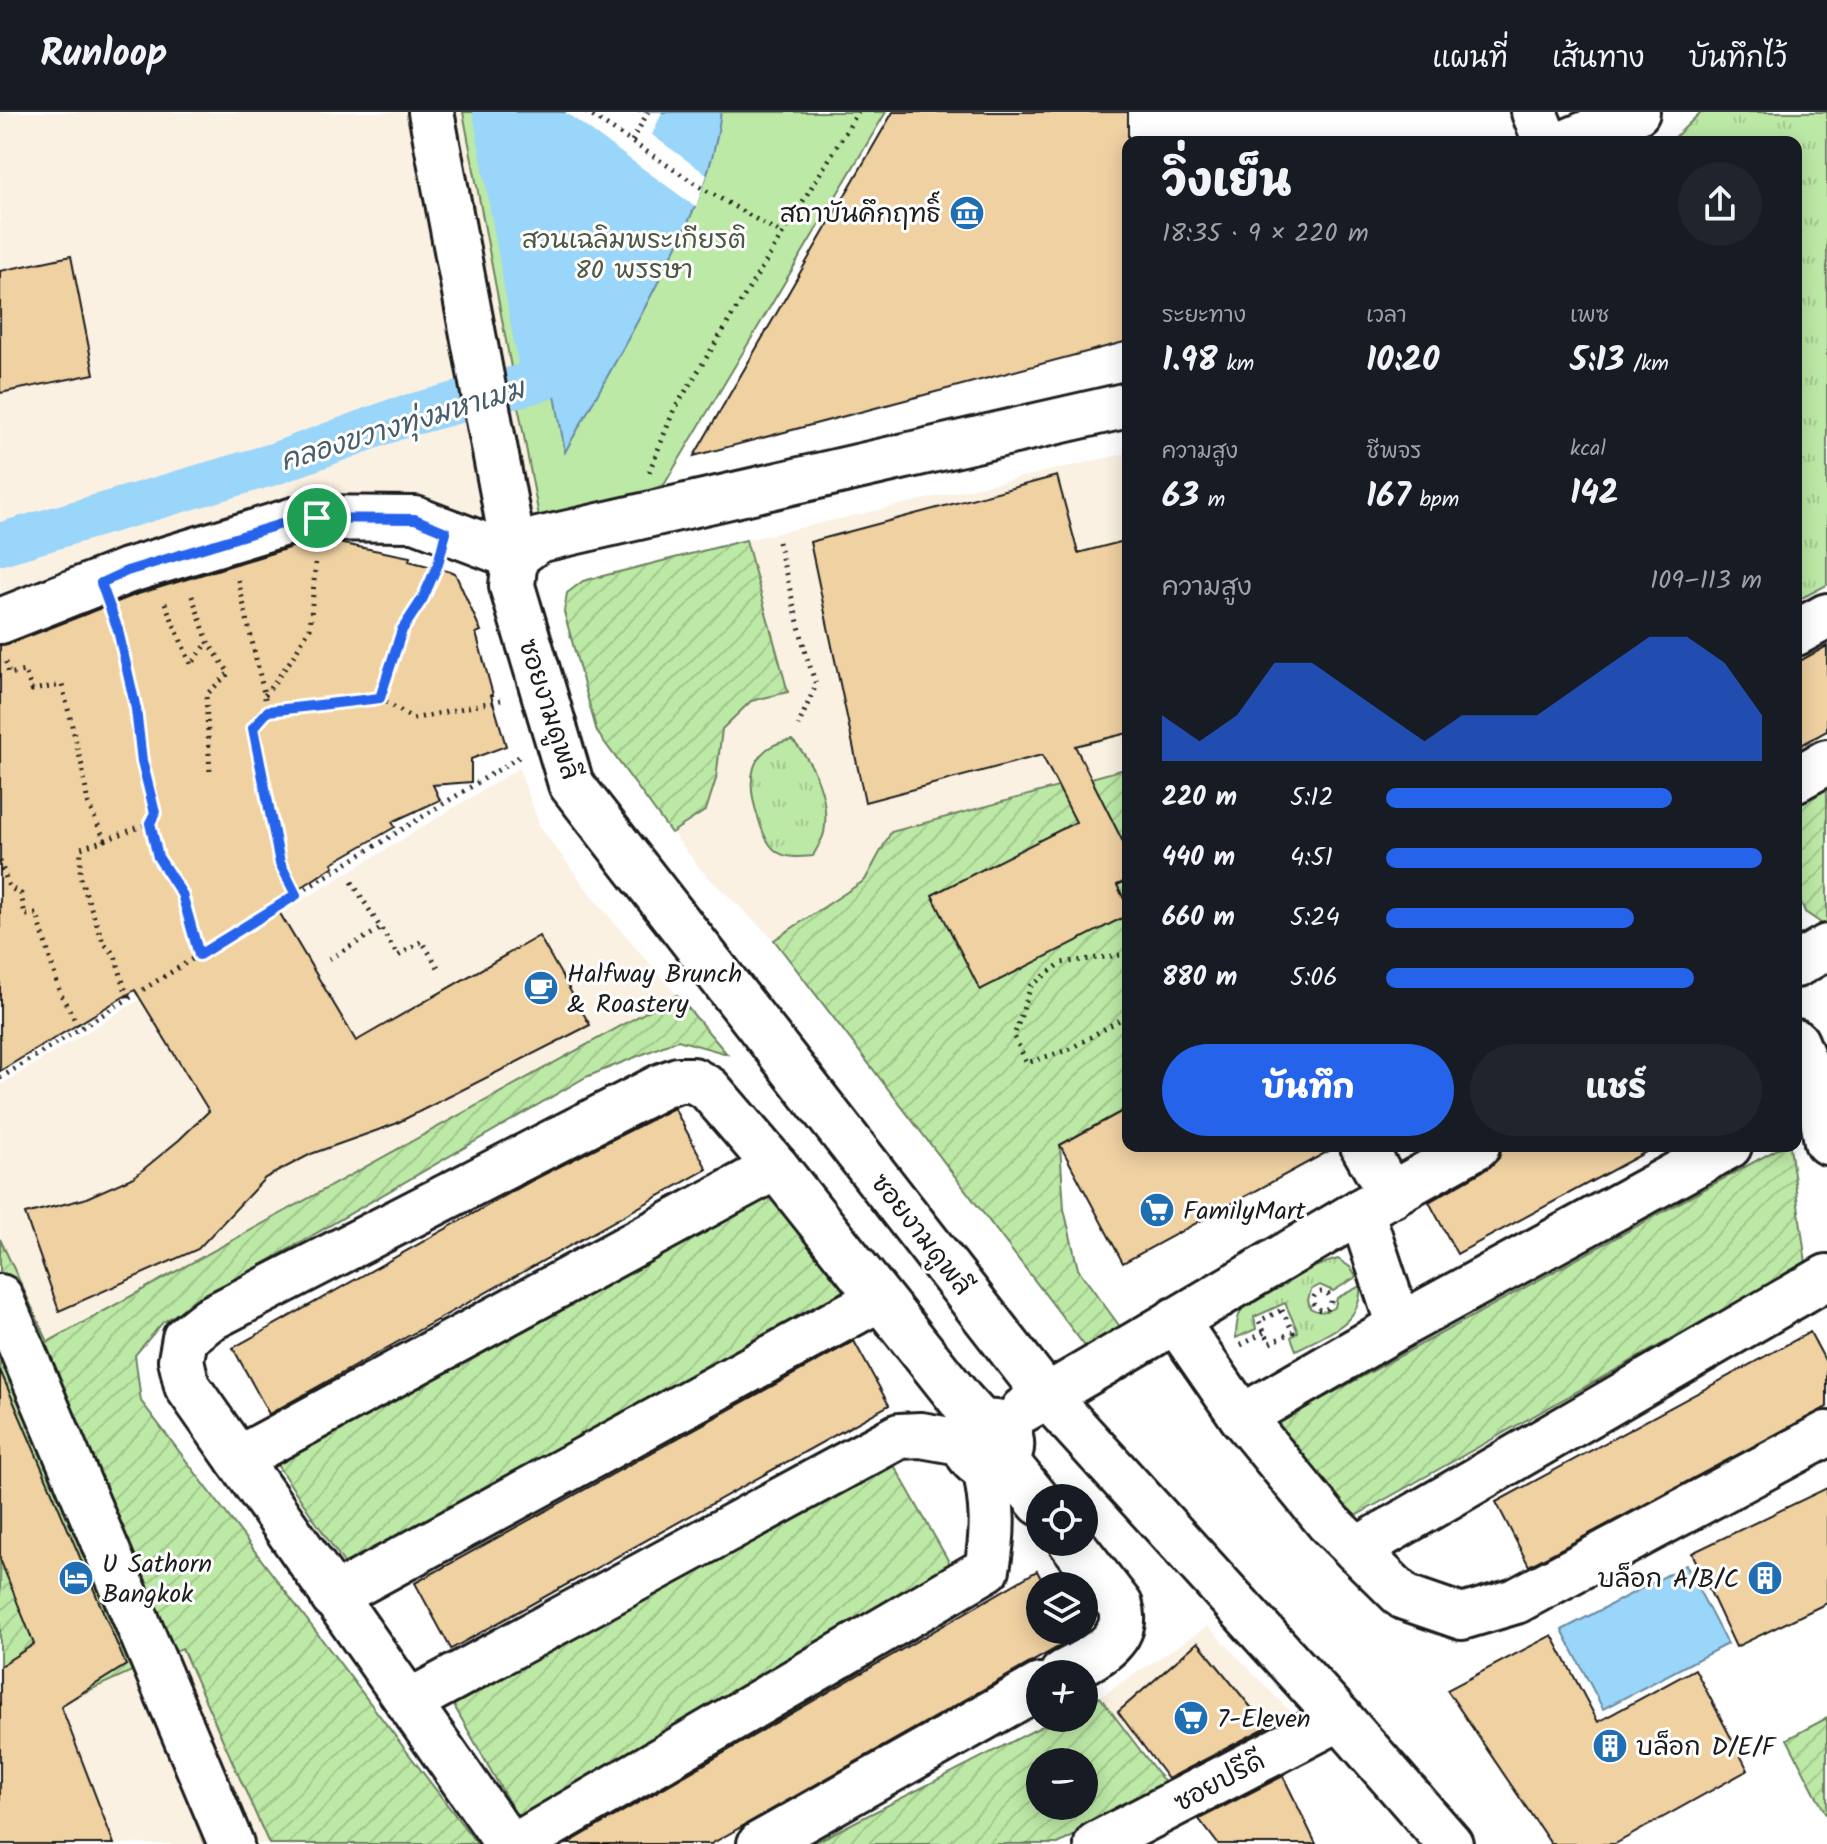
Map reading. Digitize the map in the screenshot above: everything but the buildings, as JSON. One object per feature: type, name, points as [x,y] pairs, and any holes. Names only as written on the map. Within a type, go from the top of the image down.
[{"type":"street","name":"ซอยงามดูพลี","points":[[431,112],[515,557],[512,586],[571,784],[1046,1395],[1340,1718],[1450,1844]]},
{"type":"street","points":[[1534,112],[1544,136]]},
{"type":"street","points":[[1581,136],[1637,112]]},
{"type":"street","points":[[2,637],[127,571],[301,518],[415,519],[515,557],[538,540],[1122,406]]},
{"type":"street","points":[[1802,630],[1827,616]]},
{"type":"street","points":[[1802,776],[1827,762]]},
{"type":"street","points":[[1802,962],[1827,947]]},
{"type":"street","points":[[1802,1061],[1827,1142]]},
{"type":"street","points":[[508,1844],[187,1386],[181,1360],[185,1338],[209,1319],[678,1080],[693,1080],[709,1089],[776,1167],[988,1444],[1026,1487]]},
{"type":"street","points":[[1364,1152],[1399,1326]]},
{"type":"street","points":[[518,1844],[987,1569],[993,1536],[988,1444],[1019,1412],[1466,1152]]},
{"type":"street","points":[[1242,1417],[1399,1326],[1718,1152]]},
{"type":"street","points":[[238,1459],[776,1167]]},
{"type":"street","points":[[1356,1550],[1827,1277]]},
{"type":"street","points":[[0,1297],[231,1844]]},
{"type":"street","points":[[333,1597],[879,1299]]},
{"type":"street","points":[[1175,1320],[1242,1417],[1328,1522],[1404,1597],[1462,1617],[1516,1601],[1827,1434]]},
{"type":"street","points":[[409,1702],[899,1436],[921,1435],[988,1444]]},
{"type":"street","points":[[1082,1556],[1120,1605],[1123,1615],[1113,1643],[1085,1660]]},
{"type":"street","points":[[760,1844],[1026,1694]]},
{"type":"street","name":"ซอยปรีดี","points":[[1097,1844],[1340,1718]]},
{"type":"path","points":[[586,112],[702,188],[782,234]]},
{"type":"path","points":[[632,141],[648,112]]},
{"type":"path","points":[[644,484],[674,410],[858,112]]},
{"type":"path","points":[[264,695],[291,660],[310,628],[317,518]]},
{"type":"path","points":[[380,698],[402,630],[423,598],[438,564],[446,532]]},
{"type":"path","points":[[228,540],[268,711]]},
{"type":"path","points":[[778,542],[816,685],[798,726]]},
{"type":"path","points":[[167,560],[208,642],[229,673],[206,695],[210,774]]},
{"type":"path","points":[[167,560],[171,620],[191,665],[208,642]]},
{"type":"path","points":[[101,583],[118,630],[136,709],[142,761],[155,813],[150,823],[158,857],[182,894],[199,955]]},
{"type":"path","points":[[2,637],[9,674],[25,671],[32,690],[62,685],[88,804],[105,840]]},
{"type":"path","points":[[296,895],[280,863],[253,728],[268,711],[380,698],[413,719],[510,699]]},
{"type":"path","points":[[0,1078],[526,753]]},
{"type":"path","points":[[128,999],[115,955],[103,942],[80,877],[81,848],[150,823]]},
{"type":"path","points":[[0,861],[9,887],[21,894],[25,915],[37,914],[60,993],[80,1029]]},
{"type":"path","points":[[352,882],[398,956],[422,941],[439,969]]},
{"type":"path","points":[[329,959],[380,929]]},
{"type":"path","points":[[1122,955],[1061,963],[1031,986],[1014,1036],[1027,1063],[1070,1049],[1122,1019]]},
{"type":"path","points":[[1282,1310],[1293,1332],[1270,1343],[1259,1321],[1282,1310]]},
{"type":"shaded area","points":[[0,112],[463,112],[541,527],[377,501],[0,607]]},
{"type":"shaded area","points":[[1122,454],[1122,770],[891,832],[865,880],[774,940],[700,869],[597,732],[564,612],[567,593],[583,581],[746,540]]},
{"type":"shaded area","points":[[519,768],[540,827],[595,900],[677,995],[47,1343],[269,1844],[0,1844],[29,1302],[0,1239],[0,1085]]},
{"type":"shaded area","name":"7-Eleven","points":[[1208,1626],[1300,1722],[1172,1783],[1100,1697]]},
{"type":"green space","name":"สวนเฉลิมพระเกียรติ 80 พรรษา","points":[[463,112],[886,112],[664,485],[541,527]]},
{"type":"green space","points":[[1701,112],[1827,112],[1827,585],[1802,598],[1802,136],[1676,136]]},
{"type":"green space","points":[[746,540],[788,692],[751,701],[722,729],[716,779],[706,810],[671,833],[597,732],[564,612],[567,593],[583,581]]},
{"type":"green space","points":[[792,740],[808,760],[823,795],[824,833],[813,856],[789,856],[776,851],[764,835],[754,804],[752,779],[759,758],[777,744]]},
{"type":"green space","points":[[1122,770],[1122,1111],[1060,1145],[1064,1209],[1078,1269],[1121,1328],[1091,1354],[774,940],[865,880],[891,832]]},
{"type":"green space","points":[[1827,779],[1827,924],[1824,925],[1805,912],[1802,905],[1802,792]]},
{"type":"green space","points":[[677,995],[727,1054],[678,1040],[586,1077],[163,1322],[135,1355],[141,1401],[477,1844],[269,1844],[182,1648],[0,1731],[0,1239],[48,1342]]},
{"type":"green space","points":[[1772,1152],[1791,1152],[1806,1263],[1350,1519],[1272,1426]]},
{"type":"green space","points":[[769,1193],[850,1295],[348,1569],[271,1456]]},
{"type":"green space","points":[[1338,1259],[1350,1267],[1356,1277],[1333,1291],[1320,1285],[1311,1290],[1308,1300],[1310,1308],[1325,1311],[1335,1307],[1337,1298],[1360,1286],[1355,1310],[1340,1327],[1296,1350],[1291,1337],[1298,1332],[1285,1303],[1254,1317],[1256,1329],[1236,1338],[1239,1314],[1254,1298],[1290,1278]]},
{"type":"green space","points":[[886,1451],[953,1569],[519,1820],[452,1702]]},
{"type":"green space","points":[[1100,1697],[1168,1787],[1058,1844],[812,1844],[1031,1732],[1098,1732]]},
{"type":"green space","points":[[1827,1718],[1827,1816],[1787,1739]]},
{"type":"water","points":[[505,112],[721,112],[712,160],[687,225],[565,452]]},
{"type":"water","points":[[1686,1565],[1727,1644],[1603,1709],[1562,1630]]},
{"type":"pier","points":[[565,112],[662,112],[652,135],[707,175],[696,207]]},
{"type":"waterway","name":"คลองขวางทุ่งมหาเมฆ","points":[[0,544],[274,464],[399,418],[542,380],[494,112]]},
{"type":"place","name":"สถาบันคึกฤทธิ์","points":[[967,213]]},
{"type":"place","name":"Halfway Brunch & Roastery","points":[[541,988]]},
{"type":"place","name":"FamilyMart","points":[[1157,1210]]},
{"type":"place","name":"U Sathorn Bangkok","points":[[76,1578]]},
{"type":"place","name":"บล็อก A/B/C","points":[[1765,1578]]},
{"type":"place","name":"7-Eleven","points":[[1191,1718]]},
{"type":"place","name":"บล็อก D/E/F","points":[[1610,1746]]},
{"type":"route","points":[[301,518],[317,518],[415,519],[446,532],[438,564],[423,598],[402,630],[380,698],[268,711],[253,728],[280,863],[296,895],[199,955],[182,894],[158,857],[150,823],[155,813],[142,761],[136,709],[118,630],[101,583],[127,571],[301,518]]}]
